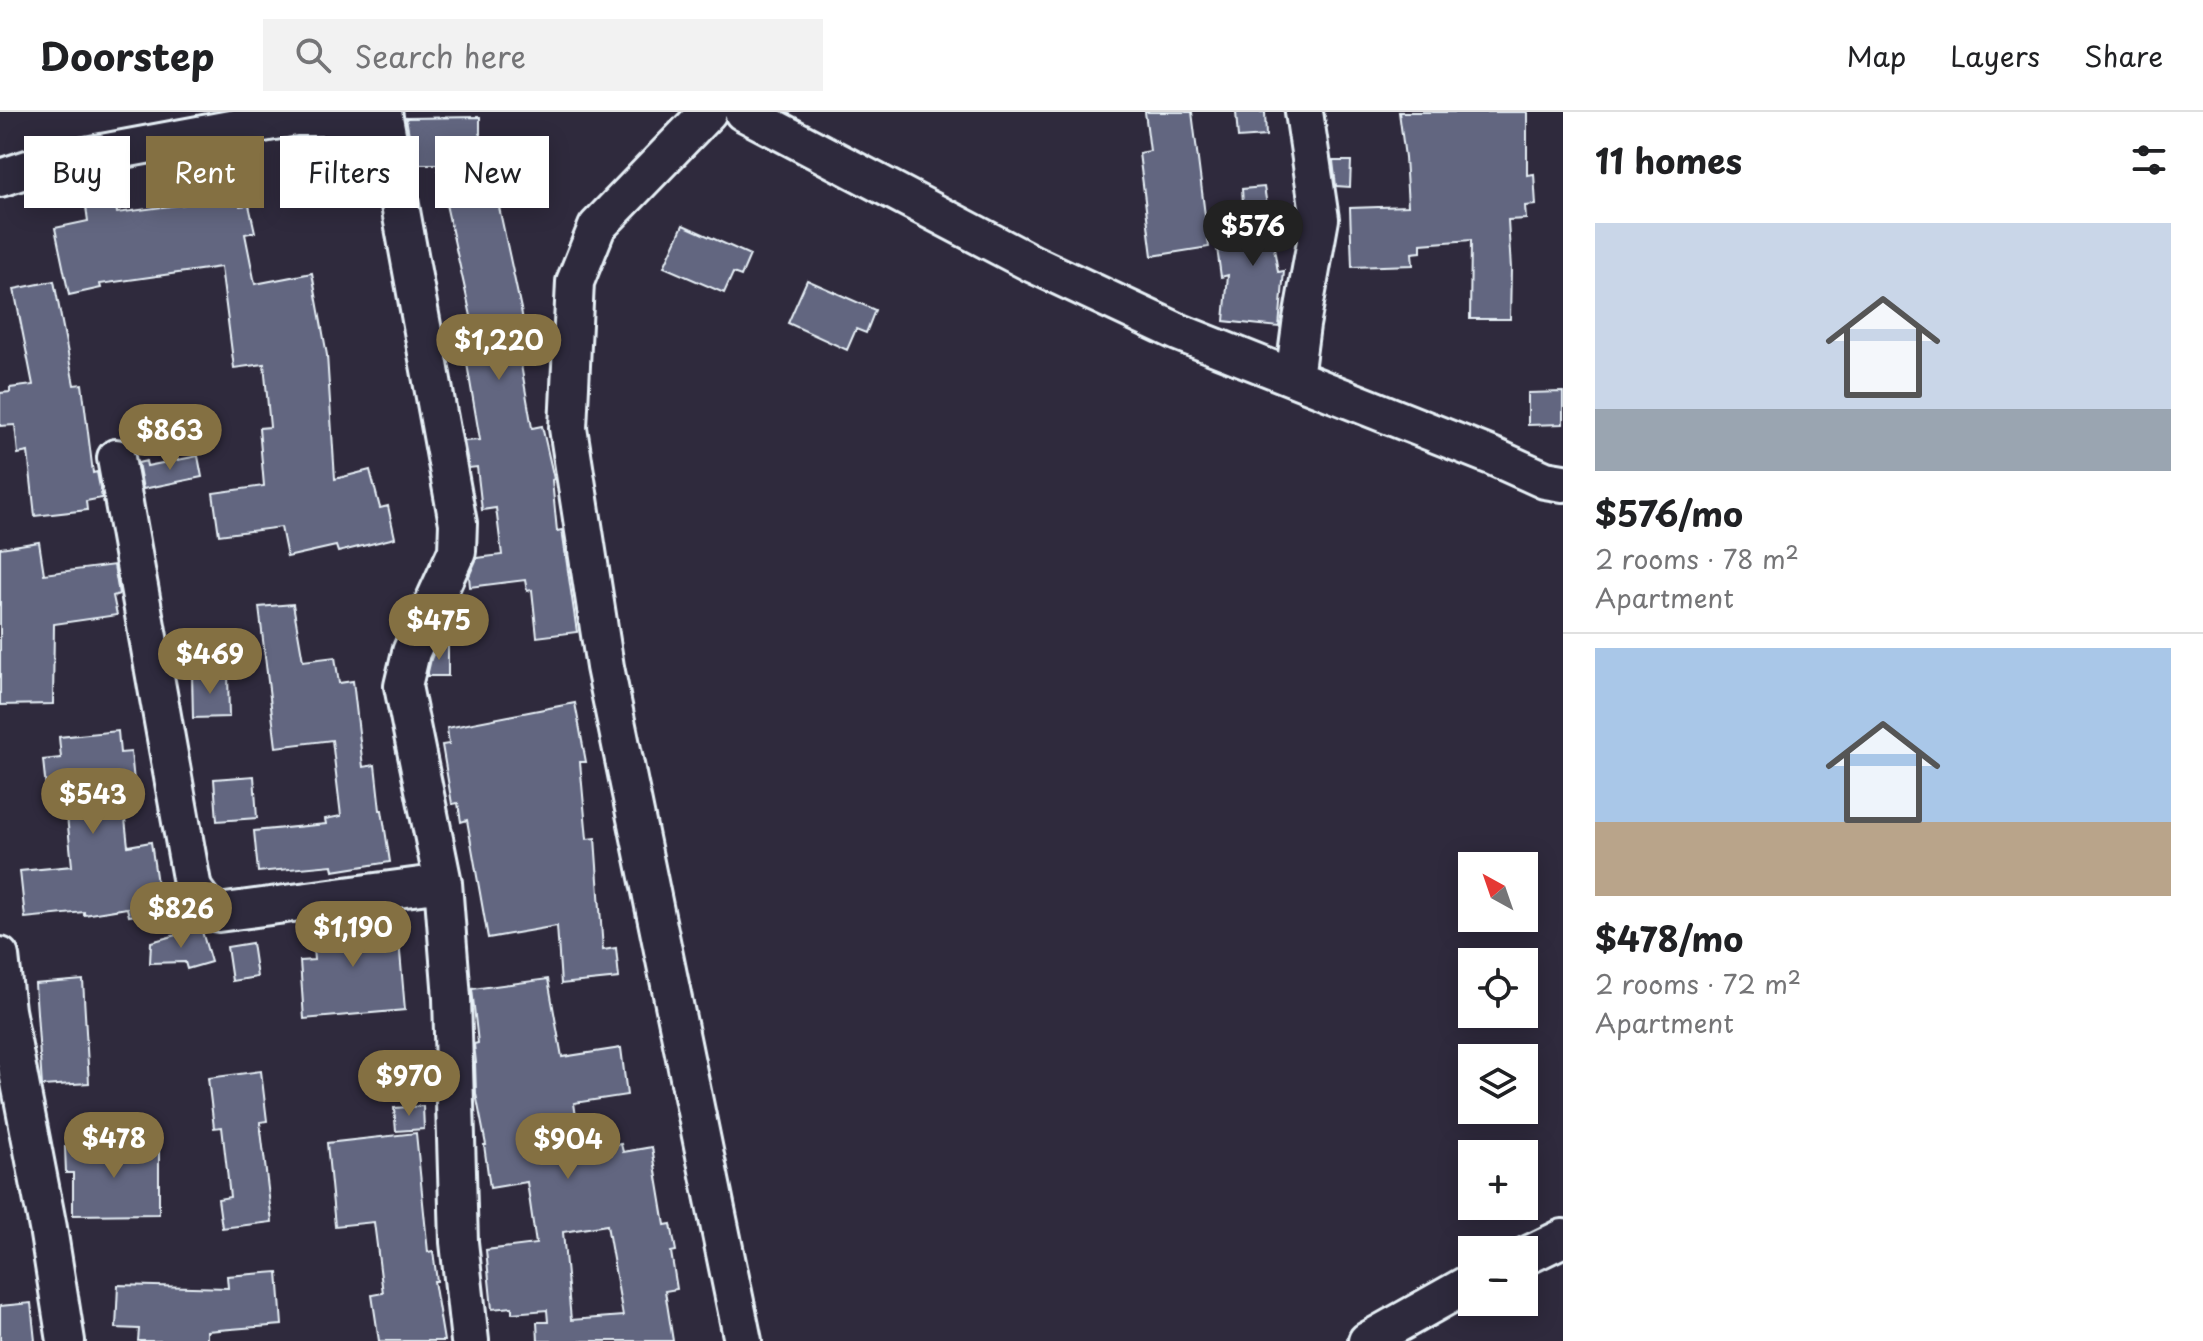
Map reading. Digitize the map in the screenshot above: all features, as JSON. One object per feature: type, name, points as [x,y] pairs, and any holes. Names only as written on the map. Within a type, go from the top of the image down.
[{"type":"street","points":[[708,112],[597,227],[575,282],[568,428],[605,667],[743,1341]]},
{"type":"street","points":[[743,112],[1033,264],[1178,332],[1545,480],[1563,483]]},
{"type":"street","points":[[1294,378],[1320,219],[1304,112]]},
{"type":"street","points":[[0,178],[43,164],[295,117],[383,114],[458,523],[457,551],[411,652],[403,686],[443,883],[452,998],[459,1242],[470,1341]]},
{"type":"street","points":[[116,458],[193,889],[204,904],[218,913],[443,883]]},
{"type":"street","points":[[0,956],[6,1010],[48,1228],[66,1341]]},
{"type":"street","points":[[1538,1250],[1563,1238]]},
{"type":"street","points":[[1367,1341],[1458,1290]]},
{"type":"building","points":[[1145,112],[1192,112],[1209,247],[1152,256],[1139,153],[1150,151]]},
{"type":"building","points":[[1236,112],[1265,112],[1266,136],[1238,138]]},
{"type":"building","points":[[1399,112],[1527,112],[1527,175],[1534,174],[1536,205],[1525,206],[1526,219],[1508,220],[1510,319],[1470,319],[1471,240],[1421,244],[1421,252],[1412,253],[1413,265],[1352,267],[1350,208],[1408,206]]},
{"type":"building","points":[[480,117],[480,136],[435,136],[435,164],[419,164],[419,136],[409,136],[406,118]]},
{"type":"building","points":[[1333,161],[1351,161],[1350,187],[1336,186]]},
{"type":"building","points":[[1264,187],[1278,272],[1284,271],[1279,327],[1224,321],[1228,275],[1221,277],[1217,248],[1246,245],[1242,189]]},
{"type":"building","points":[[86,208],[116,208],[117,213],[156,208],[250,208],[255,232],[245,234],[255,284],[312,273],[327,355],[335,479],[370,470],[380,508],[388,506],[395,538],[338,552],[336,546],[287,557],[281,527],[219,535],[213,493],[264,486],[259,428],[270,427],[264,364],[234,368],[221,267],[100,284],[101,288],[69,295],[55,228],[88,221]]},
{"type":"building","points":[[447,208],[499,208],[530,364],[521,365],[532,428],[542,426],[554,479],[557,531],[562,530],[577,632],[537,637],[532,590],[527,591],[525,580],[470,587],[469,576],[477,558],[502,555],[496,508],[482,510],[477,467],[469,468],[464,441],[480,440],[465,352],[474,350],[470,325],[473,325]]},
{"type":"building","points":[[683,225],[750,255],[741,276],[733,273],[724,293],[664,267]]},
{"type":"building","points":[[807,280],[875,310],[866,333],[856,329],[847,350],[788,323]]},
{"type":"building","points":[[54,281],[74,385],[82,384],[93,473],[97,472],[102,498],[86,501],[87,510],[35,516],[28,452],[18,454],[15,425],[0,426],[0,393],[10,392],[10,388],[33,385],[14,289]]},
{"type":"building","points":[[1563,392],[1563,424],[1528,425],[1528,393]]},
{"type":"building","points":[[198,456],[202,477],[143,489],[138,463],[146,461],[147,466]]},
{"type":"building","points":[[39,542],[44,574],[114,565],[119,594],[113,596],[117,615],[54,624],[53,704],[0,705],[0,548]]},
{"type":"building","points":[[293,604],[303,661],[335,657],[339,683],[353,681],[363,767],[375,765],[390,862],[333,871],[332,865],[258,872],[254,831],[326,824],[325,819],[341,816],[332,740],[276,747],[259,607]]},
{"type":"building","points":[[437,645],[448,645],[448,676],[427,676]]},
{"type":"building","points":[[228,673],[229,717],[193,718],[192,674]]},
{"type":"building","points":[[575,703],[586,762],[580,762],[587,839],[595,838],[603,950],[616,948],[619,978],[561,984],[557,926],[488,938],[467,820],[461,822],[458,803],[452,804],[442,745],[449,744],[447,728]]},
{"type":"building","points":[[118,731],[120,753],[131,752],[135,791],[122,792],[128,846],[151,842],[161,911],[129,916],[127,908],[84,915],[84,912],[25,918],[20,871],[72,866],[65,796],[47,798],[43,760],[61,758],[59,737]]},
{"type":"building","points":[[254,776],[257,818],[217,821],[214,779]]},
{"type":"building","points":[[397,917],[405,1010],[304,1019],[300,961],[314,960],[311,924]]},
{"type":"building","points":[[201,928],[211,962],[187,969],[185,962],[150,963],[151,942]]},
{"type":"building","points":[[252,943],[257,977],[232,981],[227,947]]},
{"type":"building","points":[[548,979],[562,1057],[621,1048],[627,1095],[574,1103],[581,1151],[621,1144],[623,1152],[652,1147],[665,1225],[671,1224],[676,1251],[671,1252],[677,1289],[665,1291],[673,1341],[538,1341],[537,1322],[548,1322],[547,1310],[512,1313],[512,1307],[492,1309],[486,1250],[536,1244],[527,1182],[490,1188],[476,1094],[474,1044],[478,1043],[472,989]],"holes":[[[607,1225],[623,1316],[571,1320],[563,1232]]]},
{"type":"building","points":[[83,980],[89,1083],[42,1086],[35,984]]},
{"type":"building","points":[[261,1071],[267,1121],[260,1122],[272,1222],[222,1228],[218,1199],[230,1197],[222,1127],[214,1128],[208,1078]]},
{"type":"building","points":[[423,1106],[424,1129],[396,1131],[394,1108]]},
{"type":"building","points":[[416,1133],[428,1252],[433,1251],[437,1281],[434,1281],[444,1341],[379,1341],[372,1295],[383,1293],[374,1222],[335,1226],[327,1143]]},
{"type":"building","points":[[65,1147],[159,1147],[159,1214],[73,1215],[73,1173],[66,1173]]},
{"type":"building","points":[[278,1272],[282,1325],[207,1331],[207,1341],[138,1341],[139,1329],[116,1328],[118,1285],[228,1288],[227,1276]]},
{"type":"building","points":[[31,1303],[35,1341],[0,1341],[0,1306]]}]
